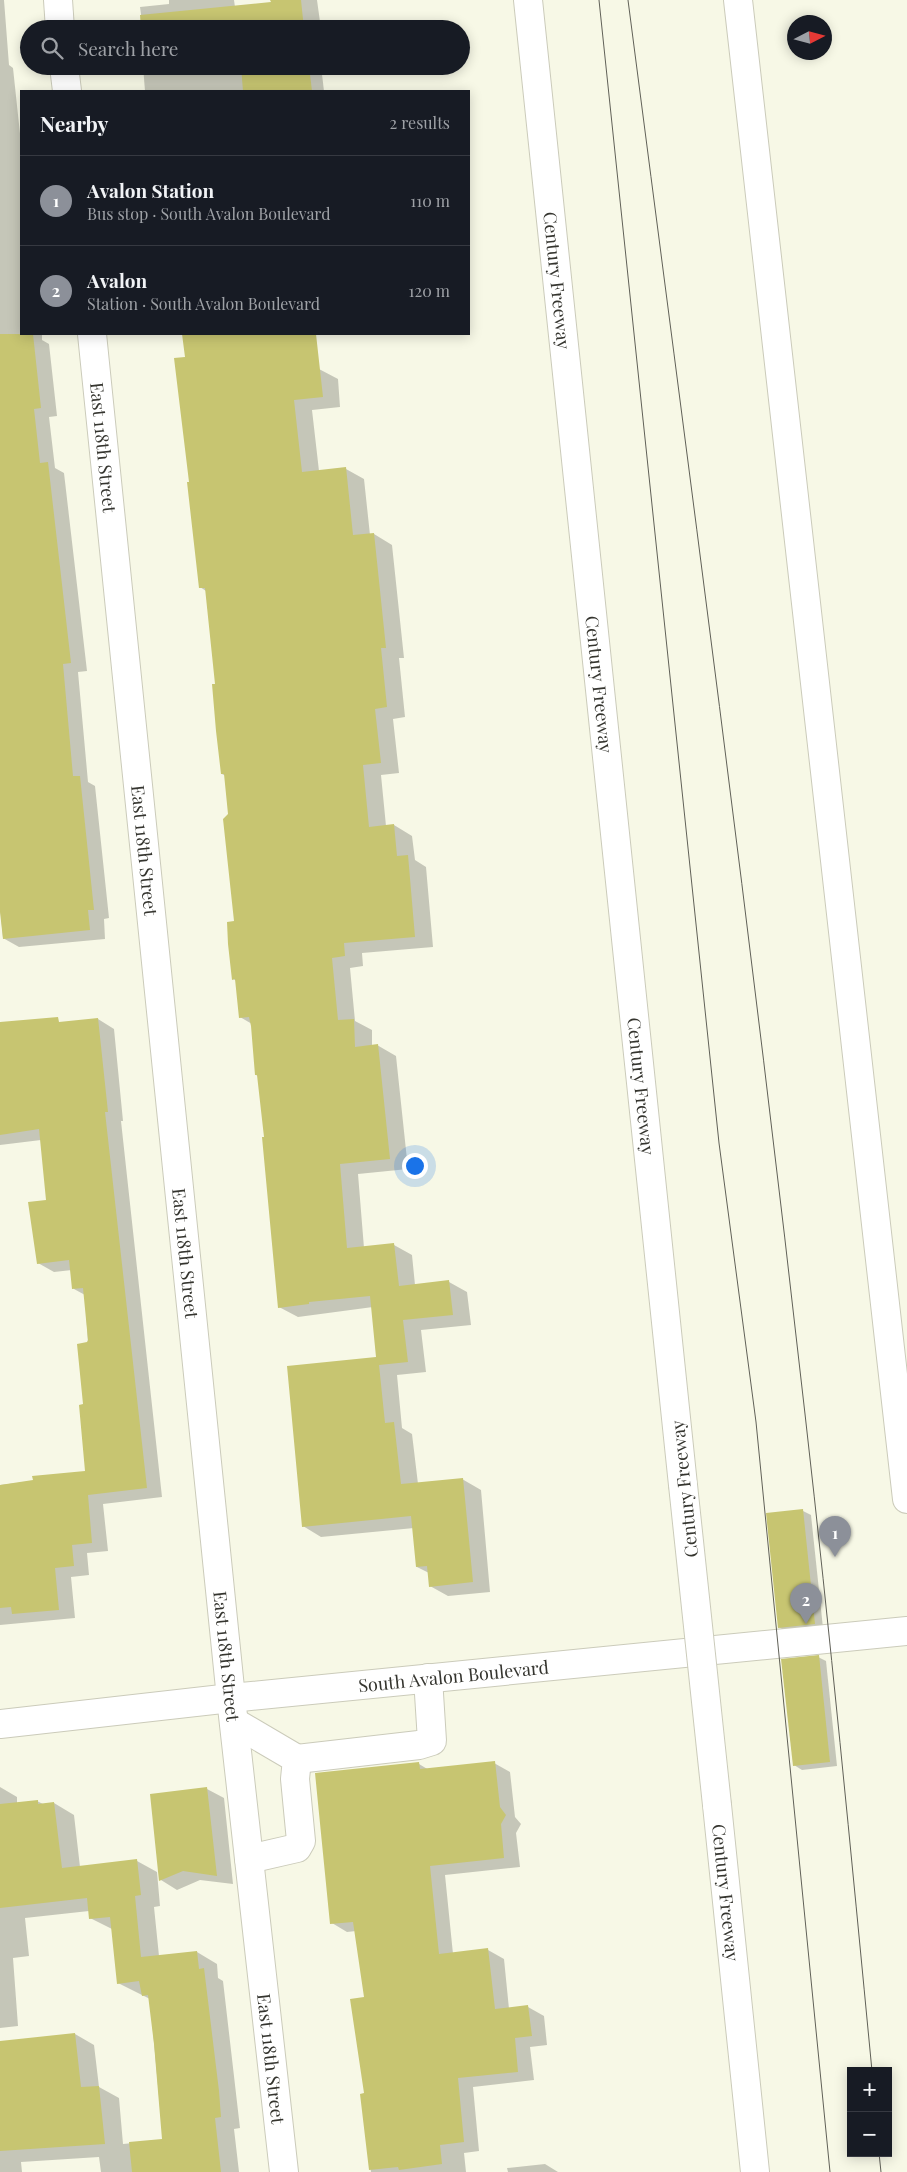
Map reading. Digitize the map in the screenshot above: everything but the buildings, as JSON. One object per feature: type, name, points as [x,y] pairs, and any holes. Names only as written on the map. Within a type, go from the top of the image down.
[{"type":"main road","points":[[58,0],[59,20]]},
{"type":"main road","name":"Century Freeway","points":[[528,0],[755,2172]]},
{"type":"main road","points":[[738,0],[907,1499]]},
{"type":"main road","points":[[65,75],[67,90]]},
{"type":"main road","name":"East 118th Street","points":[[92,335],[233,1710],[284,2172]]},
{"type":"main road","name":"South Avalon Boulevard","points":[[0,1724],[233,1710],[428,1678],[907,1631]]},
{"type":"main road","points":[[233,1710],[297,1759],[419,1745],[432,1741],[428,1678]]},
{"type":"main road","points":[[249,1859],[297,1848],[301,1841],[295,1779],[297,1759]]},
{"type":"tram line","points":[[599,0],[719,1143],[756,1422],[830,2172]]},
{"type":"tram line","points":[[628,0],[720,707],[785,1237],[823,1578],[872,2067]]},
{"type":"tram line","points":[[879,2157],[881,2172]]},
{"type":"place","name":"Avalon Station","points":[[835,1557]]},
{"type":"place","name":"Avalon","points":[[806,1624]]}]
